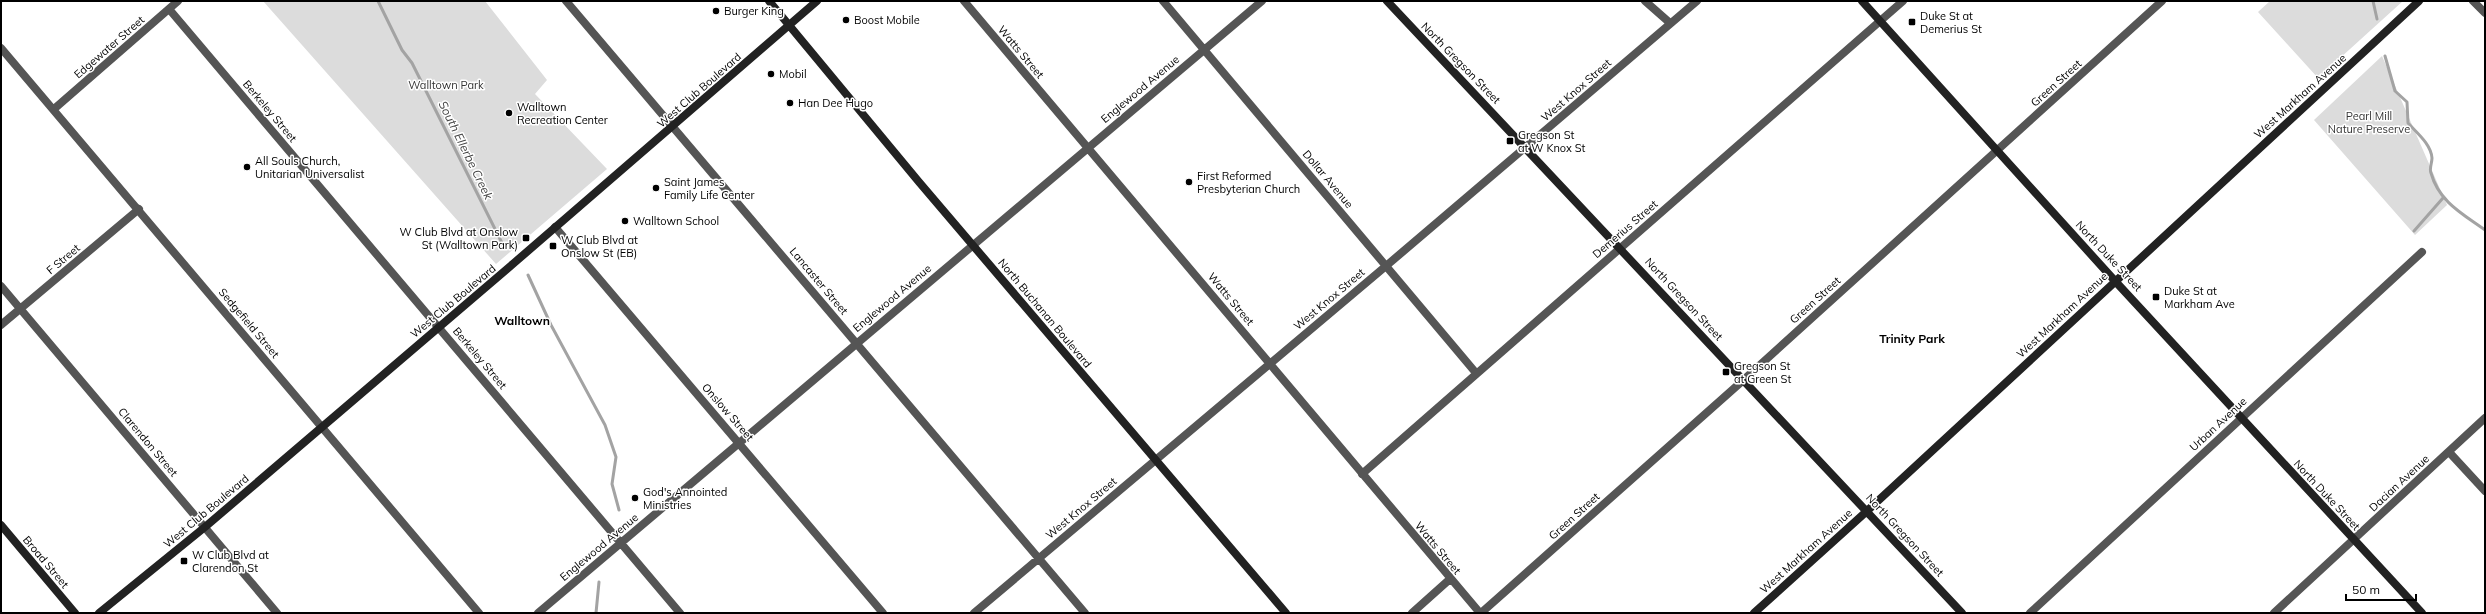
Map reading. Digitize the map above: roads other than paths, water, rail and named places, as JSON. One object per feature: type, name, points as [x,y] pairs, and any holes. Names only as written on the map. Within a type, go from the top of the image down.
[{"type":"street","name":"Edgewater Street","points":[[54,109],[178,1]]},
{"type":"street","name":"Lancaster Street","points":[[566,1],[1084,613]]},
{"type":"street","name":"North Buchanan Boulevard","points":[[769,1],[789,27],[1155,461],[1286,613]]},
{"type":"street","name":"West Club Boulevard","points":[[99,613],[205,527],[440,327],[789,27],[817,1]]},
{"type":"street","name":"Watts Street","points":[[964,1],[1480,613]]},
{"type":"street","name":"Dollar Avenue","points":[[1163,1],[1476,373]]},
{"type":"street","name":"Englewood Avenue","points":[[538,613],[856,342],[1262,1]]},
{"type":"street","name":"North Gregson Street","points":[[1387,1],[1620,247],[1962,613]]},
{"type":"street","points":[[1645,1],[1670,23]]},
{"type":"street","name":"West Knox Street","points":[[974,613],[1386,266],[1697,1]]},
{"type":"street","name":"North Duke Street","points":[[1862,1],[2115,282],[2422,613]]},
{"type":"street","name":"Demerius Street","points":[[1362,474],[1903,1]]},
{"type":"street","name":"Green Street","points":[[1480,613],[1744,380],[2162,1]]},
{"type":"street","name":"West Markham Avenue","points":[[1754,613],[1867,511],[2420,1]]},
{"type":"street","points":[[2473,1],[2485,13]]},
{"type":"street","name":"Berkeley Street","points":[[169,9],[440,327],[680,613]]},
{"type":"street","name":"Sedgefield Street","points":[[1,48],[139,209],[479,613]]},
{"type":"street","name":"F Street","points":[[1,325],[139,209]]},
{"type":"street","name":"Onslow Street","points":[[555,227],[883,613]]},
{"type":"street","name":"Urban Avenue","points":[[2030,613],[2422,252]]},
{"type":"street","name":"Clarendon Street","points":[[1,286],[277,613]]},
{"type":"street","name":"Dacian Avenue","points":[[2274,613],[2485,418]]},
{"type":"street","points":[[2449,452],[2485,491]]},
{"type":"street","name":"Broad Street","points":[[1,525],[75,613]]},
{"type":"street","points":[[1412,613],[1450,579]]},
{"type":"waterway","name":"South Ellerbe Creek","points":[[378,1],[402,50],[412,63],[503,245]]},
{"type":"waterway","points":[[2373,1],[2377,19]]},
{"type":"waterway","points":[[2385,56],[2395,91],[2407,102],[2408,123],[2429,148],[2432,158],[2430,171],[2440,192],[2460,213],[2485,230]]},
{"type":"waterway","points":[[2414,231],[2443,198]]},
{"type":"waterway","name":"South Ellerbe Creek","points":[[528,275],[551,325],[605,425],[616,457],[612,484],[619,510]]},
{"type":"waterway","name":"South Ellerbe Creek","points":[[596,613],[599,582]]},
{"type":"place","name":"Burger King","points":[[716,11]]},
{"type":"place","name":"Boost Mobile","points":[[846,20]]},
{"type":"place","name":"Duke St at Demerius St","points":[[1912,22]]},
{"type":"place","name":"Mobil","points":[[771,74]]},
{"type":"place","name":"Han Dee Hugo","points":[[790,103]]},
{"type":"place","name":"Walltown Recreation Center","points":[[509,113]]},
{"type":"place","name":"Gregson St at W Knox St","points":[[1510,141]]},
{"type":"place","name":"All Souls Church, Unitarian Universalist","points":[[247,167]]},
{"type":"place","name":"First Reformed Presbyterian Church","points":[[1189,182]]},
{"type":"place","name":"Saint James Family Life Center","points":[[656,188]]},
{"type":"place","name":"Walltown School","points":[[625,221]]},
{"type":"place","name":"W Club Blvd at Onslow St (Walltown Park)","points":[[526,238]]},
{"type":"place","name":"W Club Blvd at Onslow St (EB)","points":[[553,246]]},
{"type":"place","name":"Duke St at Markham Ave","points":[[2156,297]]},
{"type":"place","name":"Gregson St at Green St","points":[[1726,372]]},
{"type":"place","name":"God's Annointed Ministries","points":[[635,498]]},
{"type":"place","name":"W Club Blvd at Clarendon St","points":[[184,561]]},
{"type":"district","name":"Walltown","points":[[522,320]]},
{"type":"district","name":"Trinity Park","points":[[1912,338]]},
{"type":"park label","name":"Walltown Park","points":[[446,85]]},
{"type":"park label","name":"Pearl Mill Nature Preserve","points":[[2369,122]]}]
